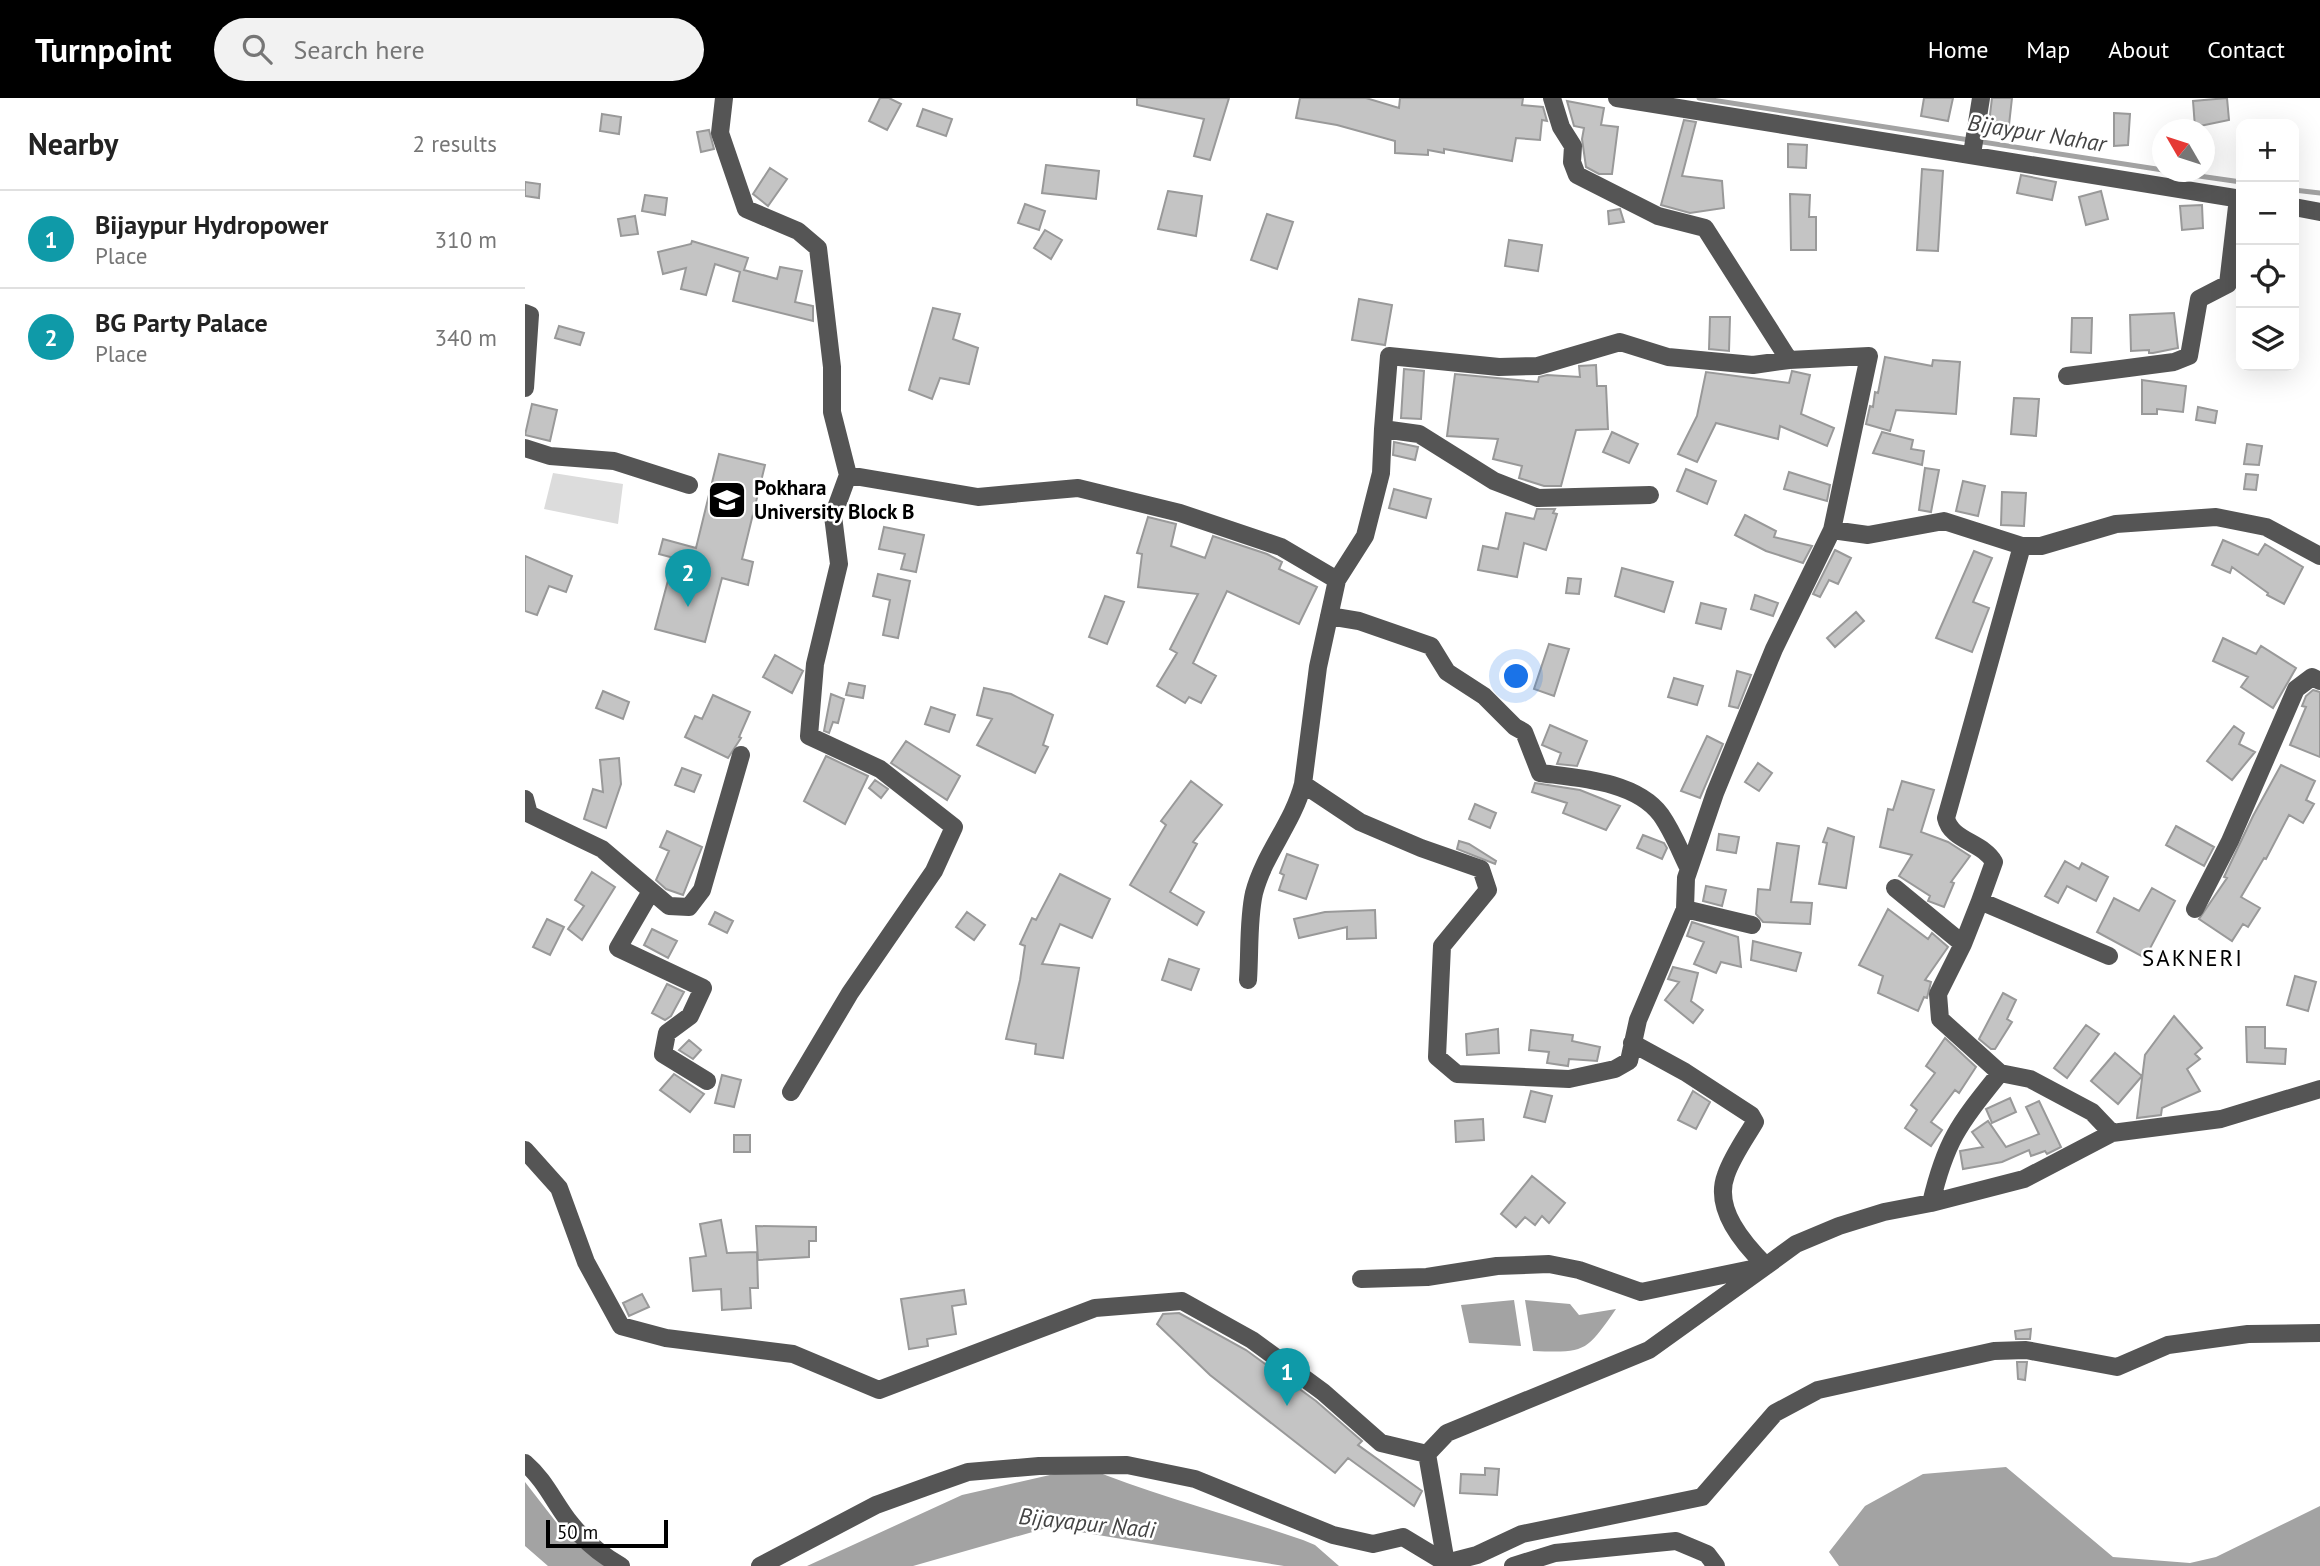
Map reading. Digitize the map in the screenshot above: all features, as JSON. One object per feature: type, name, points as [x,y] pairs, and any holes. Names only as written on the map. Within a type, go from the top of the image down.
[{"type":"street","points":[[725,98],[720,133],[745,209],[798,231],[818,248],[832,367],[832,412],[848,474],[833,516],[839,564],[815,664],[809,736],[880,769],[954,827],[934,871],[850,993],[791,1092]]},
{"type":"street","points":[[1552,98],[1561,127],[1573,146],[1572,162],[1577,175],[1658,216],[1705,228],[1789,360]]},
{"type":"street","points":[[1617,98],[1974,146],[2236,197]]},
{"type":"street","points":[[1974,146],[1981,98]]},
{"type":"street","points":[[2299,208],[2320,212]]},
{"type":"street","points":[[2067,376],[2174,362],[2189,356],[2199,299],[2228,284],[2236,221]]},
{"type":"street","points":[[525,313],[530,315],[525,388]]},
{"type":"street","points":[[1248,980],[1254,894],[1268,857],[1297,805],[1303,784],[1318,667],[1337,580],[1365,536],[1381,473],[1389,356],[1499,367],[1538,366],[1620,342],[1668,357],[1753,365],[1789,360],[1869,356],[1832,530],[1774,649],[1715,793],[1689,869],[1685,909],[1638,1020],[1629,1061],[1615,1069],[1569,1079],[1457,1074],[1437,1057],[1442,946],[1488,890],[1481,869],[1421,848],[1360,822],[1303,784]]},
{"type":"street","points":[[1383,429],[1419,434],[1494,481],[1538,498],[1650,495]]},
{"type":"street","points":[[525,447],[550,456],[614,461],[689,485]]},
{"type":"street","points":[[848,474],[978,497],[1078,488],[1180,513],[1281,547],[1337,580]]},
{"type":"street","points":[[1832,530],[1868,535],[1944,521],[2022,546],[2041,546],[2116,524],[2216,517],[2266,527],[2320,556]]},
{"type":"street","points":[[2022,546],[1946,818],[1953,832],[1983,850],[1994,862],[1963,944],[1938,994],[1940,1019],[2000,1073],[2040,1084],[2092,1112],[2112,1133]]},
{"type":"street","points":[[1329,616],[1359,621],[1431,646],[1447,672],[1484,696],[1515,727],[1524,732],[1540,772],[1600,782],[1644,800],[1660,813],[1689,869]]},
{"type":"street","points":[[2195,909],[2230,841],[2296,689],[2312,677],[2320,681]]},
{"type":"street","points":[[525,799],[529,814],[602,849],[650,893],[669,906],[689,906],[702,890],[741,755]]},
{"type":"street","points":[[1895,888],[1963,944]]},
{"type":"street","points":[[650,893],[618,948],[703,988],[689,1016],[667,1033],[663,1054],[707,1082]]},
{"type":"street","points":[[1980,901],[2109,956]]},
{"type":"street","points":[[1685,909],[1752,925]]},
{"type":"street","points":[[1633,1043],[1685,1072],[1751,1115],[1755,1122],[1725,1177],[1724,1207],[1747,1247],[1766,1266]]},
{"type":"street","points":[[1931,1203],[1941,1161],[1956,1127],[2000,1073]]},
{"type":"street","points":[[1427,1454],[1447,1433],[1649,1350],[1796,1244],[1839,1226],[1884,1212],[2024,1179],[2112,1133],[2221,1119],[2320,1089]]},
{"type":"street","points":[[525,1150],[559,1188],[586,1262],[621,1326],[666,1338],[793,1354],[879,1390],[1095,1308],[1182,1301],[1252,1340],[1323,1392],[1381,1443],[1427,1454]]},
{"type":"street","points":[[1361,1279],[1427,1277],[1497,1266],[1549,1264],[1579,1269],[1641,1292],[1766,1266]]},
{"type":"street","points":[[1449,1565],[1522,1534],[1702,1497],[1775,1413],[1818,1390],[1994,1351],[2026,1349],[2117,1367],[2168,1345],[2248,1334],[2320,1333]]},
{"type":"street","points":[[1427,1454],[1449,1565]]},
{"type":"street","points":[[525,1463],[542,1477],[571,1524],[608,1559],[621,1566]]},
{"type":"street","points":[[760,1566],[876,1505],[968,1472],[1052,1465],[1127,1465],[1195,1479],[1333,1535],[1373,1544],[1403,1537],[1449,1565]]},
{"type":"street","points":[[1513,1566],[1555,1553],[1677,1541],[1707,1554],[1716,1566]]},
{"type":"shaded area","points":[[553,473],[623,484],[618,524],[544,509]]},
{"type":"water","points":[[1514,1300],[1521,1346],[1469,1343],[1461,1305]]},
{"type":"water","points":[[1525,1300],[1570,1304],[1579,1315],[1616,1309],[1598,1334],[1583,1347],[1564,1351],[1533,1351]]},
{"type":"water","name":"Bijayapur Nadi","points":[[1085,1467],[1303,1540],[1315,1545],[1339,1566],[1284,1566],[1050,1527],[913,1566],[807,1566],[962,1495]]},
{"type":"water","points":[[2006,1467],[2113,1557],[2190,1563],[2216,1557],[2320,1506],[2320,1566],[1839,1566],[1829,1552],[1865,1506],[1923,1474]]},
{"type":"water","points":[[525,1482],[563,1531],[604,1566],[548,1566],[525,1546]]},
{"type":"building","points":[[880,98],[889,98],[901,104],[887,130],[869,121]]},
{"type":"building","points":[[1137,98],[1229,98],[1210,160],[1194,156],[1204,119],[1137,105]]},
{"type":"building","points":[[1300,98],[1366,98],[1399,108],[1400,98],[1523,98],[1522,105],[1543,107],[1547,121],[1542,120],[1540,140],[1516,138],[1512,161],[1444,149],[1444,153],[1428,150],[1428,155],[1395,153],[1395,141],[1337,125],[1296,118]]},
{"type":"building","points":[[1924,98],[1953,98],[1948,121],[1921,116]]},
{"type":"building","points":[[1992,98],[2012,98],[2009,125],[1989,123]]},
{"type":"building","points":[[2227,98],[2229,120],[2215,123],[2215,119],[2194,119],[2193,101]]},
{"type":"building","points":[[1567,101],[1604,108],[1601,125],[1618,127],[1612,174],[1599,174],[1586,167],[1582,139],[1584,128],[1574,126]]},
{"type":"building","points":[[923,109],[952,119],[946,136],[917,126]]},
{"type":"building","points":[[2114,113],[2130,114],[2128,145],[2114,146]]},
{"type":"building","points":[[602,114],[621,117],[619,134],[600,131]]},
{"type":"building","points":[[1684,120],[1696,122],[1682,176],[1722,181],[1724,208],[1690,213],[1661,205]]},
{"type":"building","points":[[709,130],[714,149],[701,152],[697,132]]},
{"type":"building","points":[[1788,144],[1807,145],[1806,168],[1788,167]]},
{"type":"building","points":[[1046,165],[1099,171],[1096,199],[1042,193]]},
{"type":"building","points":[[770,168],[787,179],[768,206],[753,194]]},
{"type":"building","points":[[1922,169],[1943,171],[1938,251],[1917,250]]},
{"type":"building","points":[[2021,175],[2056,182],[2052,200],[2017,193]]},
{"type":"building","points":[[525,182],[540,184],[539,198],[525,196]]},
{"type":"building","points":[[1168,191],[1202,196],[1196,236],[1158,229]]},
{"type":"building","points":[[2101,191],[2108,219],[2086,225],[2079,197]]},
{"type":"building","points":[[1790,194],[1810,195],[1809,217],[1816,217],[1816,250],[1791,250]]},
{"type":"building","points":[[645,195],[667,198],[665,215],[642,211]]},
{"type":"building","points":[[1025,204],[1045,211],[1039,230],[1018,223]]},
{"type":"building","points":[[2202,205],[2203,228],[2182,230],[2180,206]]},
{"type":"building","points":[[1620,209],[1624,222],[1609,224],[1608,211]]},
{"type":"building","points":[[1267,214],[1293,222],[1277,269],[1251,260]]},
{"type":"building","points":[[635,216],[638,234],[621,236],[618,219]]},
{"type":"building","points":[[1045,230],[1062,240],[1051,259],[1034,248]]},
{"type":"building","points":[[1509,240],[1542,245],[1538,271],[1505,266]]},
{"type":"building","points":[[692,241],[748,258],[744,270],[777,279],[780,267],[802,271],[795,302],[813,306],[813,321],[733,301],[740,272],[715,264],[706,295],[681,289],[686,268],[663,274],[658,252],[691,244]]},
{"type":"building","points":[[1359,299],[1392,305],[1385,345],[1352,340]]},
{"type":"building","points":[[933,308],[960,314],[953,339],[978,348],[969,384],[940,378],[932,399],[909,390]]},
{"type":"building","points":[[2174,313],[2178,348],[2153,353],[2149,353],[2149,350],[2131,351],[2130,315]]},
{"type":"building","points":[[1710,317],[1730,317],[1729,351],[1709,349]]},
{"type":"building","points":[[2072,318],[2092,318],[2091,353],[2071,352]]},
{"type":"building","points":[[559,326],[584,333],[580,345],[555,338]]},
{"type":"building","points":[[1885,357],[1932,366],[1933,360],[1960,362],[1956,414],[1896,410],[1890,431],[1866,424],[1870,406],[1873,407],[1875,392],[1878,393]]},
{"type":"building","points":[[1596,365],[1597,386],[1606,386],[1608,429],[1576,430],[1561,486],[1544,486],[1519,478],[1522,466],[1493,459],[1498,439],[1447,436],[1455,374],[1538,382],[1539,377],[1547,375],[1580,377],[1579,366]]},
{"type":"building","points":[[1404,369],[1424,371],[1421,419],[1401,418]]},
{"type":"building","points":[[1792,371],[1810,375],[1801,414],[1834,428],[1827,446],[1780,426],[1778,439],[1716,423],[1697,462],[1678,454],[1697,416],[1706,372],[1789,383]]},
{"type":"building","points":[[2142,380],[2186,386],[2183,412],[2157,409],[2157,414],[2142,414]]},
{"type":"building","points":[[2014,398],[2039,399],[2036,436],[2011,434]]},
{"type":"building","points":[[532,404],[557,410],[550,441],[525,435]]},
{"type":"building","points":[[2198,407],[2217,411],[2215,423],[2196,420]]},
{"type":"building","points":[[1612,432],[1638,444],[1629,463],[1603,452]]},
{"type":"building","points":[[1882,432],[1913,440],[1911,449],[1924,451],[1922,465],[1873,453]]},
{"type":"building","points":[[1394,442],[1418,447],[1415,460],[1393,455]]},
{"type":"building","points":[[2247,444],[2262,446],[2259,465],[2244,464]]},
{"type":"building","points":[[719,454],[765,465],[742,559],[753,562],[748,585],[722,578],[705,642],[655,629],[674,558],[659,554],[663,539],[696,548]]},
{"type":"building","points":[[1925,468],[1939,470],[1931,512],[1919,510]]},
{"type":"building","points":[[1686,469],[1716,481],[1707,504],[1677,491]]},
{"type":"building","points":[[1789,472],[1830,485],[1827,501],[1784,489]]},
{"type":"building","points":[[2246,474],[2258,475],[2256,490],[2244,489]]},
{"type":"building","points":[[1963,481],[1985,486],[1978,516],[1956,511]]},
{"type":"building","points":[[1394,489],[1431,499],[1426,518],[1389,508]]},
{"type":"building","points":[[2002,492],[2026,493],[2024,526],[2001,525]]},
{"type":"building","points":[[1537,509],[1555,509],[1553,513],[1557,514],[1546,550],[1524,543],[1517,577],[1478,570],[1483,546],[1498,549],[1506,513],[1534,519]]},
{"type":"building","points":[[1745,515],[1776,531],[1774,537],[1812,546],[1803,563],[1766,551],[1735,535]]},
{"type":"building","points":[[1148,517],[1176,524],[1171,546],[1205,558],[1213,536],[1267,554],[1282,562],[1279,569],[1317,587],[1299,624],[1227,591],[1193,663],[1216,676],[1201,703],[1189,697],[1185,703],[1157,686],[1177,653],[1170,649],[1198,594],[1138,587],[1142,554],[1137,553]]},
{"type":"building","points":[[884,527],[924,535],[916,572],[901,569],[905,554],[879,549]]},
{"type":"building","points":[[2223,540],[2258,555],[2265,544],[2303,567],[2284,604],[2267,595],[2268,593],[2232,567],[2230,573],[2212,565]]},
{"type":"building","points":[[1835,550],[1851,558],[1838,584],[1829,580],[1820,597],[1813,594]]},
{"type":"building","points":[[1974,551],[1992,558],[1973,602],[1989,608],[1972,652],[1936,638]]},
{"type":"building","points":[[525,556],[572,576],[566,592],[549,586],[537,615],[525,611]]},
{"type":"building","points":[[1622,568],[1673,582],[1664,612],[1615,596]]},
{"type":"building","points":[[878,574],[910,581],[898,638],[883,635],[890,600],[873,596]]},
{"type":"building","points":[[1568,578],[1581,579],[1579,594],[1566,593]]},
{"type":"building","points":[[1755,595],[1778,603],[1773,616],[1751,609]]},
{"type":"building","points":[[1105,596],[1124,602],[1107,644],[1089,637]]},
{"type":"building","points":[[1701,603],[1726,609],[1721,629],[1696,623]]},
{"type":"building","points":[[1856,612],[1864,621],[1835,647],[1827,638]]},
{"type":"building","points":[[2223,638],[2256,654],[2261,646],[2296,668],[2273,708],[2241,687],[2248,677],[2213,661]]},
{"type":"building","points":[[1549,644],[1569,649],[1554,696],[1534,689]]},
{"type":"building","points":[[775,655],[803,671],[792,693],[763,677]]},
{"type":"building","points":[[1737,671],[1751,675],[1738,708],[1729,706]]},
{"type":"building","points":[[1674,678],[1703,686],[1697,705],[1668,697]]},
{"type":"building","points":[[849,683],[865,686],[863,698],[846,695]]},
{"type":"building","points":[[984,688],[1011,694],[1053,715],[1043,745],[1048,747],[1035,773],[977,745],[992,719],[977,715]]},
{"type":"building","points":[[2313,690],[2320,692],[2320,757],[2290,745],[2306,707],[2302,706],[2306,696]]},
{"type":"building","points":[[603,691],[629,702],[623,719],[596,708]]},
{"type":"building","points":[[831,694],[844,699],[838,723],[833,722],[829,733],[824,731]]},
{"type":"building","points":[[713,695],[750,712],[739,737],[741,738],[728,758],[685,737],[695,716],[702,719]]},
{"type":"building","points":[[931,707],[955,715],[949,732],[925,724]]},
{"type":"building","points":[[1550,725],[1587,741],[1577,766],[1557,764],[1561,753],[1542,745]]},
{"type":"building","points":[[2234,726],[2244,733],[2239,744],[2255,752],[2232,780],[2207,761]]},
{"type":"building","points":[[1707,736],[1723,744],[1700,798],[1681,791]]},
{"type":"building","points":[[906,741],[960,776],[947,800],[891,763]]},
{"type":"building","points":[[826,756],[868,776],[845,824],[804,801]]},
{"type":"building","points":[[619,758],[621,784],[606,828],[584,819],[593,789],[603,792],[600,760]]},
{"type":"building","points":[[1758,763],[1772,773],[1759,791],[1745,782]]},
{"type":"building","points":[[2281,765],[2315,781],[2306,800],[2314,804],[2303,823],[2289,815],[2266,859],[2264,858],[2241,897],[2260,908],[2248,927],[2243,924],[2232,941],[2199,919],[2227,878],[2224,877],[2253,816]]},
{"type":"building","points":[[682,768],[701,775],[694,792],[675,785]]},
{"type":"building","points":[[875,780],[888,789],[881,798],[869,788]]},
{"type":"building","points":[[1191,781],[1222,805],[1193,842],[1197,844],[1170,892],[1204,912],[1197,925],[1130,885],[1166,825],[1161,821]]},
{"type":"building","points":[[1902,781],[1934,790],[1921,832],[1948,842],[1970,856],[1951,882],[1954,883],[1944,907],[1928,901],[1930,896],[1899,876],[1912,855],[1880,847],[1888,809],[1893,810]]},
{"type":"building","points":[[1535,783],[1580,790],[1620,806],[1606,830],[1563,813],[1567,803],[1532,792]]},
{"type":"building","points":[[1475,804],[1496,813],[1490,828],[1469,819]]},
{"type":"building","points":[[2176,826],[2214,847],[2204,866],[2166,845]]},
{"type":"building","points":[[1828,828],[1854,837],[1846,888],[1819,884],[1827,843],[1823,842]]},
{"type":"building","points":[[667,831],[702,847],[683,895],[666,889],[656,880],[669,851],[660,847]]},
{"type":"building","points":[[1719,834],[1739,837],[1736,853],[1717,850]]},
{"type":"building","points":[[1643,835],[1664,843],[1667,848],[1662,859],[1637,848]]},
{"type":"building","points":[[1459,841],[1469,844],[1496,861],[1495,864],[1457,849]]},
{"type":"building","points":[[1777,843],[1799,846],[1791,902],[1812,903],[1810,924],[1763,922],[1756,914],[1758,889],[1770,890]]},
{"type":"building","points":[[1287,854],[1318,865],[1306,899],[1279,890],[1284,875],[1280,873]]},
{"type":"building","points":[[2065,861],[2079,869],[2082,863],[2108,877],[2096,901],[2067,886],[2058,903],[2045,896]]},
{"type":"building","points":[[592,872],[615,887],[582,940],[568,929],[584,906],[575,900]]},
{"type":"building","points":[[1060,874],[1110,899],[1092,938],[1060,924],[1042,964],[1079,968],[1063,1058],[1035,1054],[1036,1044],[1006,1039],[1020,980],[1025,946],[1020,944],[1032,918],[1036,920]]},
{"type":"building","points":[[1706,886],[1726,890],[1722,906],[1703,901]]},
{"type":"building","points":[[2152,888],[2175,901],[2145,958],[2097,932],[2114,898],[2139,911]]},
{"type":"building","points":[[1888,909],[1928,939],[1932,933],[1948,947],[1925,980],[1931,982],[1927,998],[1924,997],[1918,1011],[1878,993],[1883,976],[1859,965]]},
{"type":"building","points":[[1375,910],[1376,938],[1347,939],[1347,927],[1299,938],[1294,919],[1325,912]]},
{"type":"building","points":[[715,912],[733,921],[727,933],[709,924]]},
{"type":"building","points":[[967,912],[985,925],[974,940],[956,927]]},
{"type":"building","points":[[547,919],[564,927],[550,955],[533,947]]},
{"type":"building","points":[[1692,922],[1738,937],[1741,967],[1721,962],[1716,973],[1694,964],[1704,942],[1687,936]]},
{"type":"building","points":[[652,929],[677,941],[668,958],[644,945]]},
{"type":"building","points":[[1753,941],[1801,953],[1796,971],[1751,960]]},
{"type":"building","points":[[1169,959],[1199,969],[1191,990],[1162,980]]},
{"type":"building","points":[[1673,967],[1698,973],[1691,1001],[1703,1010],[1693,1023],[1665,1000],[1679,982],[1668,979]]},
{"type":"building","points":[[2295,976],[2316,982],[2308,1011],[2287,1005]]},
{"type":"building","points":[[667,984],[684,992],[671,1016],[665,1020],[652,1013]]},
{"type":"building","points":[[2003,993],[2016,1000],[2007,1019],[2012,1022],[1995,1049],[1991,1049],[1979,1039]]},
{"type":"building","points":[[2174,1016],[2202,1048],[2195,1054],[2200,1059],[2187,1069],[2200,1091],[2162,1108],[2161,1115],[2137,1118],[2145,1055]]},
{"type":"building","points":[[2086,1025],[2099,1034],[2067,1078],[2054,1068]]},
{"type":"building","points":[[2246,1027],[2265,1027],[2265,1048],[2286,1049],[2285,1064],[2247,1062]]},
{"type":"building","points":[[1498,1029],[1499,1053],[1467,1055],[1466,1034]]},
{"type":"building","points":[[1531,1030],[1573,1035],[1572,1041],[1600,1047],[1597,1061],[1569,1059],[1568,1066],[1547,1063],[1549,1052],[1529,1050]]},
{"type":"building","points":[[1945,1038],[1976,1067],[1959,1093],[1955,1090],[1931,1122],[1942,1130],[1931,1146],[1905,1128],[1917,1110],[1911,1105],[1935,1073],[1926,1066]]},
{"type":"building","points":[[689,1040],[701,1050],[693,1059],[679,1050]]},
{"type":"building","points":[[2115,1053],[2142,1076],[2118,1104],[2091,1081]]},
{"type":"building","points":[[674,1074],[704,1094],[690,1112],[660,1090]]},
{"type":"building","points":[[722,1075],[741,1080],[734,1107],[715,1103]]},
{"type":"building","points":[[1531,1091],[1552,1096],[1545,1122],[1524,1117]]},
{"type":"building","points":[[1693,1091],[1710,1102],[1696,1129],[1678,1120]]},
{"type":"building","points":[[2010,1098],[2016,1112],[1992,1123],[1986,1109]]},
{"type":"building","points":[[2039,1101],[2061,1147],[2047,1154],[2045,1151],[2031,1156],[2029,1150],[2002,1162],[1963,1169],[1960,1151],[1983,1147],[1972,1132],[1988,1121],[2006,1147],[2039,1134],[2026,1107]]},
{"type":"building","points":[[1483,1119],[1484,1140],[1456,1142],[1455,1121]]},
{"type":"building","points":[[734,1135],[750,1135],[750,1152],[734,1152]]},
{"type":"building","points":[[1532,1176],[1565,1203],[1549,1223],[1542,1216],[1535,1225],[1525,1217],[1516,1227],[1501,1214]]},
{"type":"building","points":[[721,1220],[727,1253],[757,1252],[758,1288],[750,1288],[751,1308],[722,1310],[721,1289],[693,1291],[690,1258],[706,1256],[700,1224]]},
{"type":"building","points":[[756,1226],[816,1227],[816,1241],[809,1241],[809,1257],[758,1260]]},
{"type":"building","points":[[964,1290],[966,1304],[952,1306],[956,1334],[927,1339],[928,1346],[909,1349],[901,1299]]},
{"type":"building","points":[[642,1294],[649,1307],[629,1316],[623,1303]]},
{"type":"building","points":[[1179,1313],[1246,1350],[1316,1401],[1362,1441],[1358,1445],[1422,1491],[1414,1506],[1348,1458],[1335,1473],[1210,1375],[1157,1324],[1163,1314]]},
{"type":"building","points":[[2031,1329],[2030,1339],[2016,1339],[2015,1331]]},
{"type":"building","points":[[2017,1362],[2027,1362],[2025,1380],[2018,1379]]},
{"type":"building","points":[[1485,1468],[1499,1469],[1497,1495],[1460,1493],[1461,1474],[1485,1475]]},
{"type":"waterway","name":"Bijaypur Nahar","points":[[1699,98],[2152,168]]},
{"type":"waterway","name":"Bijaypur Nahar","points":[[2215,178],[2236,181]]},
{"type":"waterway","name":"Bijaypur Nahar","points":[[2299,191],[2320,193]]},
{"type":"place","name":"Pokhara University Block B","points":[[727,500]]},
{"type":"place","name":"BG Party Palace","points":[[688,607]]},
{"type":"place","name":"Bijaypur Hydropower","points":[[1287,1406]]},
{"type":"district","name":"SAKNERI","points":[[2193,958]]}]
